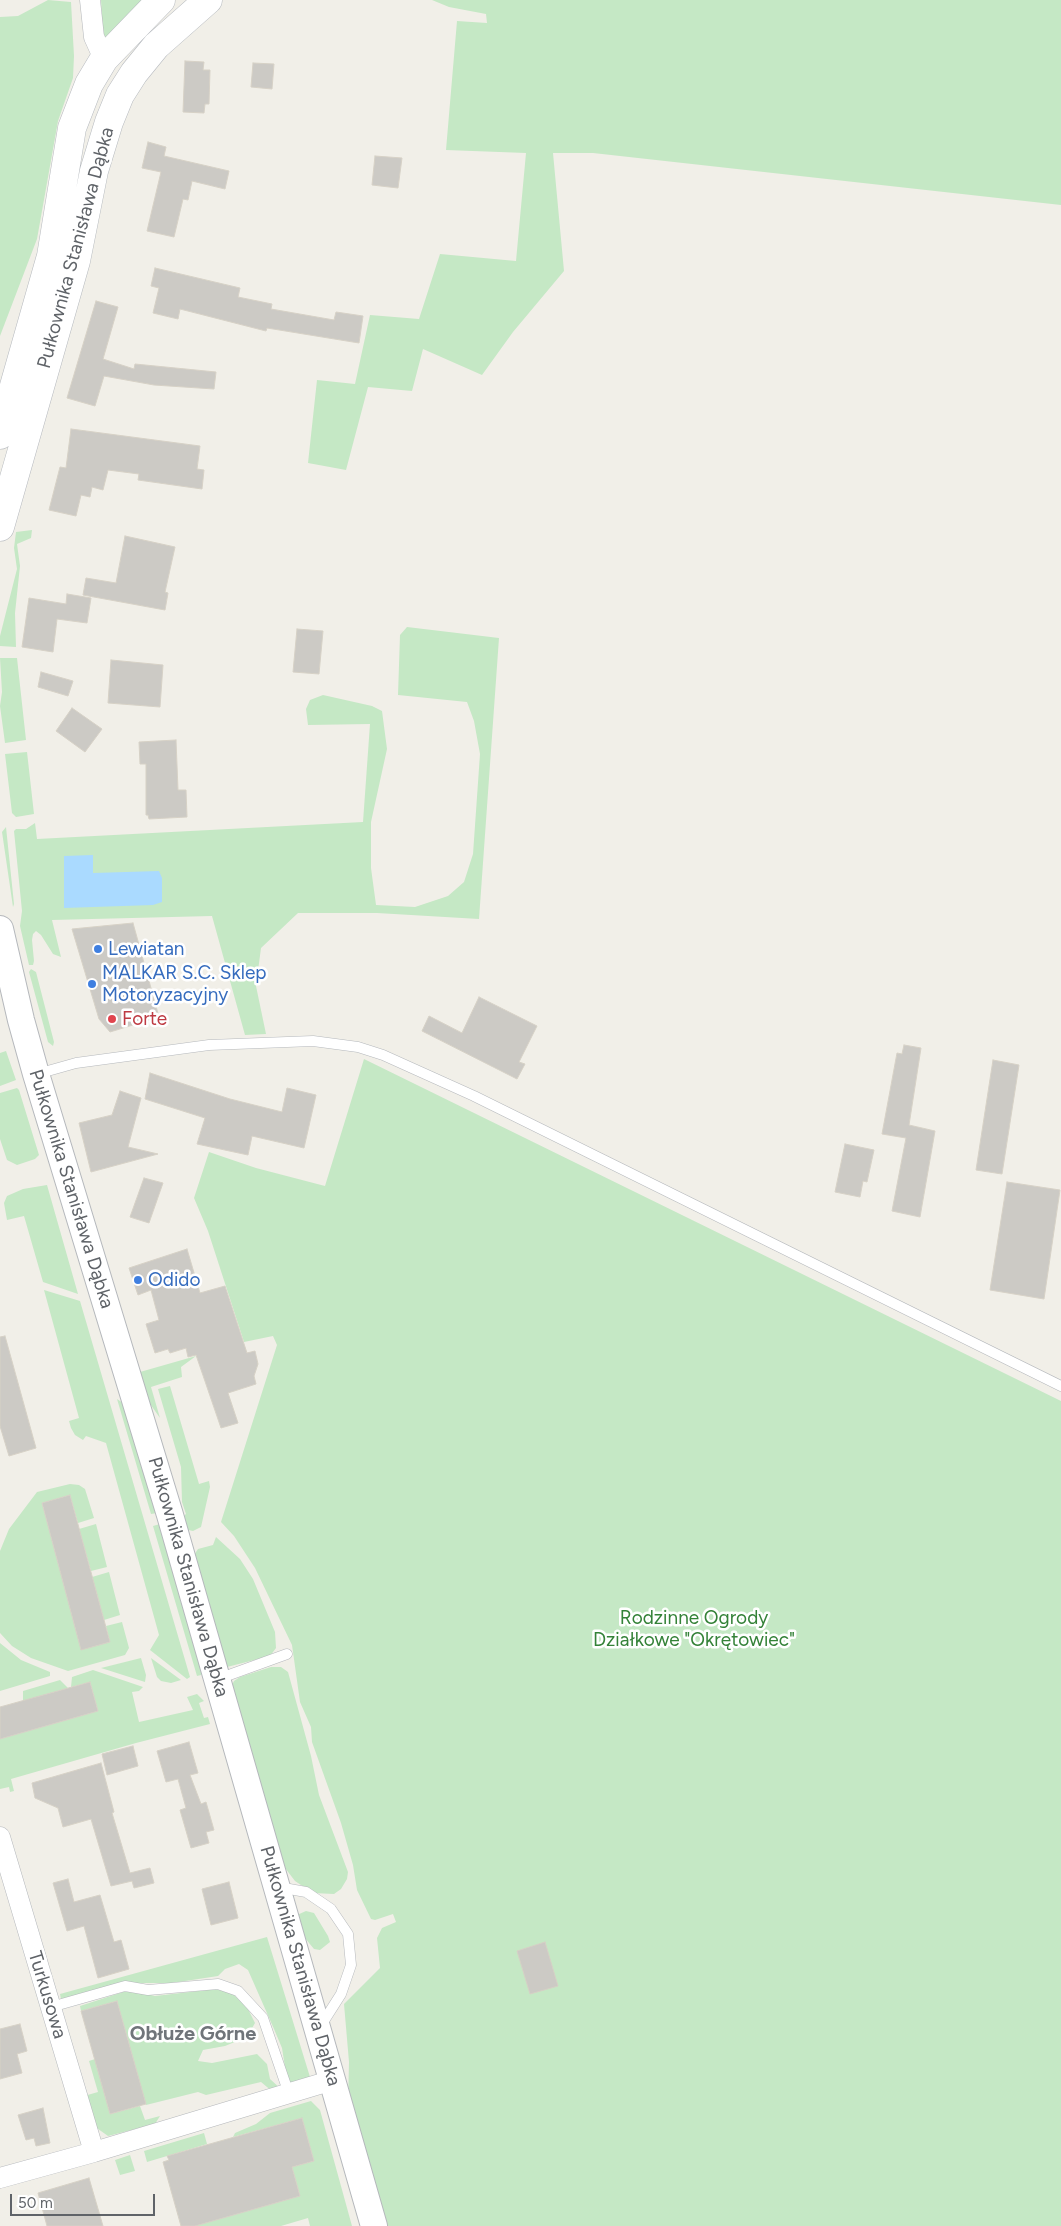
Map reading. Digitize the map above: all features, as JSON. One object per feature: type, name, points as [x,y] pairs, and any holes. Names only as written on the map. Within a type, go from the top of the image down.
[{"type":"main road","name":"Pułkownika Stanisława Dąbka","points":[[0,435],[51,256],[72,128],[88,84],[104,59],[161,0]]},
{"type":"main road","name":"Pułkownika Stanisława Dąbka","points":[[0,526],[76,261],[94,171],[109,122],[120,95],[134,73],[156,46],[208,0]]},
{"type":"street","points":[[90,0],[94,37],[104,59]]},
{"type":"street","name":"Pułkownika Stanisława Dąbka","points":[[0,929],[36,1074],[218,1679],[374,2226]]},
{"type":"street","name":"Turkusowa","points":[[0,1837],[94,2152]]},
{"type":"street","points":[[0,2178],[94,2152],[333,2080]]},
{"type":"lane","points":[[36,1074],[76,1063],[209,1045],[313,1041],[358,1047],[383,1055],[474,1096],[1061,1386]]},
{"type":"lane","points":[[218,1679],[287,1654]]},
{"type":"lane","points":[[276,1886],[306,1892],[331,1909],[348,1934],[351,1965],[341,1994],[318,2030]]},
{"type":"lane","points":[[50,2007],[125,1986],[148,1990],[218,1984],[238,1991],[263,2018],[289,2094]]},
{"type":"green space","points":[[48,0],[71,2],[74,56],[73,78],[58,121],[37,239],[0,336],[0,17],[18,16]]},
{"type":"green space","points":[[101,0],[144,0],[108,37],[104,38],[98,21],[102,19]]},
{"type":"green space","points":[[432,0],[1061,0],[1061,205],[593,153],[553,153],[564,271],[513,332],[482,375],[423,349],[412,391],[368,387],[346,470],[308,463],[317,380],[355,384],[370,315],[419,319],[440,254],[516,261],[526,153],[446,150],[457,21],[487,23],[486,14],[449,7]]},
{"type":"green space","points":[[32,530],[31,538],[17,544],[20,566],[15,613],[16,647],[0,646],[0,636],[17,569],[14,548],[16,532]]},
{"type":"green space","points":[[407,627],[499,638],[479,919],[377,913],[298,913],[261,948],[256,986],[266,1034],[245,1035],[212,916],[52,920],[61,957],[53,954],[41,935],[36,931],[33,934],[32,940],[34,961],[33,965],[29,965],[20,926],[22,911],[14,831],[16,829],[26,829],[35,823],[37,839],[363,822],[370,724],[308,725],[306,709],[310,700],[323,695],[372,706],[382,711],[387,749],[371,822],[371,868],[376,905],[415,907],[448,896],[464,882],[473,854],[480,754],[474,721],[467,702],[398,695],[400,635]]},
{"type":"green space","points":[[0,658],[17,658],[26,740],[5,743],[0,706],[2,692]]},
{"type":"green space","points":[[27,752],[34,814],[16,817],[12,813],[5,754]]},
{"type":"green space","points":[[6,827],[14,904],[13,907],[2,832]]},
{"type":"green space","points":[[31,969],[36,972],[54,1042],[53,1046],[48,1042],[29,972]]},
{"type":"green space","points":[[6,1051],[16,1080],[0,1086],[0,1053]]},
{"type":"green space","name":"Rodzinne Ogrody Działkowe \"Okrętowiec\"","points":[[364,1059],[1061,1401],[1061,2226],[383,2226],[348,2104],[349,2062],[344,2004],[380,1968],[377,1938],[382,1928],[396,1922],[393,1914],[375,1920],[371,1919],[357,1890],[353,1865],[341,1823],[312,1742],[311,1727],[300,1702],[292,1645],[255,1568],[234,1536],[221,1522],[277,1345],[273,1336],[244,1342],[208,1231],[194,1198],[209,1152],[256,1168],[325,1186]]},
{"type":"green space","points":[[17,1088],[39,1155],[35,1159],[17,1165],[7,1160],[0,1139],[0,1093]]},
{"type":"green space","points":[[47,1185],[78,1294],[43,1282],[24,1216],[7,1220],[4,1203],[7,1196],[23,1189]]},
{"type":"green space","points":[[44,1290],[80,1301],[190,1677],[187,1679],[150,1650],[159,1635],[106,1443],[86,1436],[83,1440],[75,1435],[71,1428],[69,1421],[79,1418]]},
{"type":"green space","points":[[196,1356],[181,1367],[182,1377],[151,1387],[160,1418],[148,1401],[140,1372]]},
{"type":"green space","points":[[170,1386],[199,1484],[209,1481],[210,1487],[201,1527],[193,1531],[184,1529],[181,1518],[186,1514],[182,1502],[181,1467],[158,1389]]},
{"type":"green space","points":[[117,1399],[126,1405],[157,1513],[151,1514]]},
{"type":"green space","points":[[70,1484],[79,1485],[85,1489],[94,1518],[78,1523],[70,1495],[42,1503],[81,1649],[110,1642],[106,1626],[122,1622],[129,1648],[125,1655],[68,1671],[31,1658],[12,1646],[0,1633],[0,1551],[9,1529],[37,1492]]},
{"type":"green space","points":[[96,1524],[107,1567],[91,1571],[79,1529]]},
{"type":"green space","points":[[160,1524],[203,1670],[201,1675],[197,1676],[153,1526]]},
{"type":"green space","points":[[216,1537],[240,1559],[253,1579],[275,1632],[276,1648],[270,1656],[227,1667],[194,1555],[198,1549],[213,1545]]},
{"type":"green space","points":[[109,1572],[120,1615],[104,1620],[92,1577]]},
{"type":"green space","points":[[0,1643],[21,1660],[50,1672],[50,1676],[0,1691]]},
{"type":"green space","points":[[141,1658],[146,1675],[145,1682],[101,1668]]},
{"type":"green space","points":[[151,1658],[181,1680],[171,1683],[161,1681],[157,1677]]},
{"type":"green space","points":[[271,1667],[281,1667],[288,1672],[311,1756],[319,1795],[348,1872],[347,1879],[341,1889],[334,1894],[313,1893],[295,1881],[282,1864],[231,1687],[234,1681],[240,1677]]},
{"type":"green space","points":[[93,1670],[143,1687],[139,1691],[132,1692],[139,1722],[193,1710],[187,1697],[197,1694],[204,1701],[199,1703],[204,1718],[208,1717],[210,1724],[11,1779],[14,1791],[10,1792],[9,1787],[0,1789],[0,1739],[98,1711],[90,1682],[71,1687],[72,1677]]},
{"type":"green space","points":[[60,1680],[68,1688],[23,1701],[23,1691]]},
{"type":"green space","points":[[306,1911],[314,1913],[328,1936],[330,1942],[320,1950],[314,1949],[300,1932],[297,1915]]},
{"type":"green space","points":[[267,1937],[310,2077],[291,2083],[287,2080],[282,2048],[274,2029],[248,1970],[239,1964],[225,1969],[218,1976],[172,1983],[130,1983],[61,1999],[60,1994]]},
{"type":"green space","points":[[216,1989],[233,1994],[247,2007],[255,2023],[247,2037],[225,2046],[203,2050],[198,2061],[212,2063],[257,2054],[267,2064],[270,2079],[281,2089],[273,2092],[261,2082],[206,2095],[198,2092],[146,2105],[117,2001],[81,2011],[80,2006],[123,1992],[137,1992],[155,1996]]},
{"type":"green space","points":[[95,2059],[110,2114],[140,2106],[145,2120],[160,2116],[155,2124],[108,2136],[94,2126],[84,2096],[98,2092],[89,2061]]},
{"type":"green space","points":[[311,2101],[320,2110],[352,2226],[310,2226],[308,2218],[281,2226],[195,2226],[300,2196],[292,2167],[314,2161],[302,2118],[233,2137],[235,2133],[256,2124],[270,2113]]},
{"type":"green space","points":[[204,2133],[207,2144],[147,2162],[144,2151]]},
{"type":"green space","points":[[130,2155],[135,2171],[120,2175],[115,2160]]},
{"type":"water","points":[[93,855],[93,873],[159,871],[162,878],[162,902],[153,905],[64,908],[64,856]]},
{"type":"building","points":[[185,61],[204,62],[203,70],[210,70],[209,104],[205,104],[204,113],[183,112]]},
{"type":"building","points":[[253,63],[274,64],[272,89],[251,87]]},
{"type":"building","points":[[148,142],[166,147],[164,156],[229,171],[225,189],[192,181],[188,200],[183,199],[174,237],[147,231],[161,172],[142,168]]},
{"type":"building","points":[[375,156],[402,158],[398,188],[372,185]]},
{"type":"building","points":[[155,268],[240,288],[238,297],[272,304],[271,309],[334,320],[336,312],[363,316],[359,343],[267,328],[266,331],[180,309],[178,319],[153,313],[159,288],[151,286]]},
{"type":"building","points":[[96,301],[118,307],[103,359],[134,369],[135,364],[216,372],[214,389],[154,385],[104,376],[95,406],[67,398]]},
{"type":"building","points":[[71,429],[200,446],[197,469],[204,470],[202,489],[138,480],[139,474],[108,470],[103,490],[92,487],[90,497],[81,495],[76,516],[49,510],[60,467],[66,468]]},
{"type":"building","points":[[125,536],[175,547],[165,592],[168,593],[165,610],[83,595],[86,578],[116,583]]},
{"type":"building","points":[[67,594],[91,598],[87,623],[57,619],[53,652],[22,647],[29,598],[66,604]]},
{"type":"building","points":[[297,629],[323,631],[319,674],[293,672]]},
{"type":"building","points":[[111,660],[163,665],[160,707],[108,703]]},
{"type":"building","points":[[41,672],[73,681],[68,696],[38,687]]},
{"type":"building","points":[[72,708],[102,729],[85,752],[56,731]]},
{"type":"building","points":[[176,740],[178,790],[186,790],[187,817],[149,819],[148,815],[146,815],[146,764],[140,764],[139,742]]},
{"type":"building","points":[[133,923],[159,1017],[110,1032],[99,1019],[72,929]]},
{"type":"building","points":[[479,997],[537,1026],[519,1062],[525,1064],[517,1079],[422,1031],[429,1016],[462,1033]]},
{"type":"building","points":[[904,1045],[921,1048],[909,1125],[935,1131],[920,1217],[892,1211],[906,1138],[882,1134],[897,1053],[902,1054]]},
{"type":"building","points":[[993,1060],[1019,1065],[1002,1174],[976,1170]]},
{"type":"building","points":[[150,1073],[230,1099],[282,1112],[287,1088],[316,1095],[304,1148],[252,1136],[248,1155],[197,1144],[205,1118],[145,1099]]},
{"type":"building","points":[[120,1091],[141,1098],[128,1147],[158,1154],[91,1172],[79,1123],[112,1115]]},
{"type":"building","points":[[845,1144],[874,1150],[867,1182],[863,1181],[860,1197],[835,1192]]},
{"type":"building","points":[[144,1178],[163,1183],[149,1223],[130,1217]]},
{"type":"building","points":[[1007,1182],[1060,1190],[1044,1299],[990,1290]]},
{"type":"building","points":[[187,1249],[200,1293],[225,1286],[247,1353],[255,1351],[258,1364],[254,1376],[256,1384],[228,1393],[238,1423],[221,1428],[196,1355],[188,1357],[186,1348],[170,1353],[168,1349],[155,1353],[146,1324],[159,1320],[151,1290],[138,1295],[129,1268]]},
{"type":"building","points":[[5,1336],[36,1448],[9,1456],[0,1426],[0,1337]]},
{"type":"building","points":[[70,1495],[110,1642],[81,1650],[42,1503]]},
{"type":"building","points":[[90,1682],[98,1711],[0,1739],[0,1707]]},
{"type":"building","points":[[189,1742],[198,1773],[190,1775],[201,1804],[206,1802],[214,1830],[206,1832],[209,1843],[191,1848],[180,1810],[186,1808],[178,1779],[166,1782],[157,1751]]},
{"type":"building","points":[[133,1746],[138,1766],[107,1775],[102,1754]]},
{"type":"building","points":[[101,1763],[114,1812],[112,1813],[130,1873],[150,1868],[154,1883],[134,1888],[132,1881],[111,1886],[91,1819],[63,1827],[58,1808],[35,1798],[32,1783]]},
{"type":"building","points":[[68,1879],[74,1902],[100,1895],[114,1942],[121,1940],[129,1969],[98,1978],[84,1926],[67,1931],[53,1883]]},
{"type":"building","points":[[229,1882],[238,1918],[211,1925],[202,1889]]},
{"type":"building","points":[[545,1942],[558,1986],[530,1994],[517,1951]]},
{"type":"building","points":[[117,2001],[146,2104],[110,2114],[81,2011]]},
{"type":"building","points":[[20,2024],[27,2051],[17,2054],[22,2073],[0,2079],[0,2029]]},
{"type":"building","points":[[43,2108],[50,2143],[36,2146],[34,2138],[26,2140],[18,2115]]},
{"type":"building","points":[[302,2118],[314,2161],[292,2167],[300,2196],[195,2226],[181,2226],[163,2162],[169,2160],[167,2156]]},
{"type":"building","points":[[89,2178],[103,2226],[47,2226],[38,2193]]},
{"type":"place","name":"Lewiatan","points":[[98,949]]},
{"type":"place","name":"MALKAR S.C. Sklep Motoryzacyjny","points":[[92,984]]},
{"type":"place","name":"Forte","points":[[112,1019]]},
{"type":"place","name":"Odido","points":[[138,1280]]},
{"type":"district","name":"Obłuże Górne","points":[[193,2034]]}]
